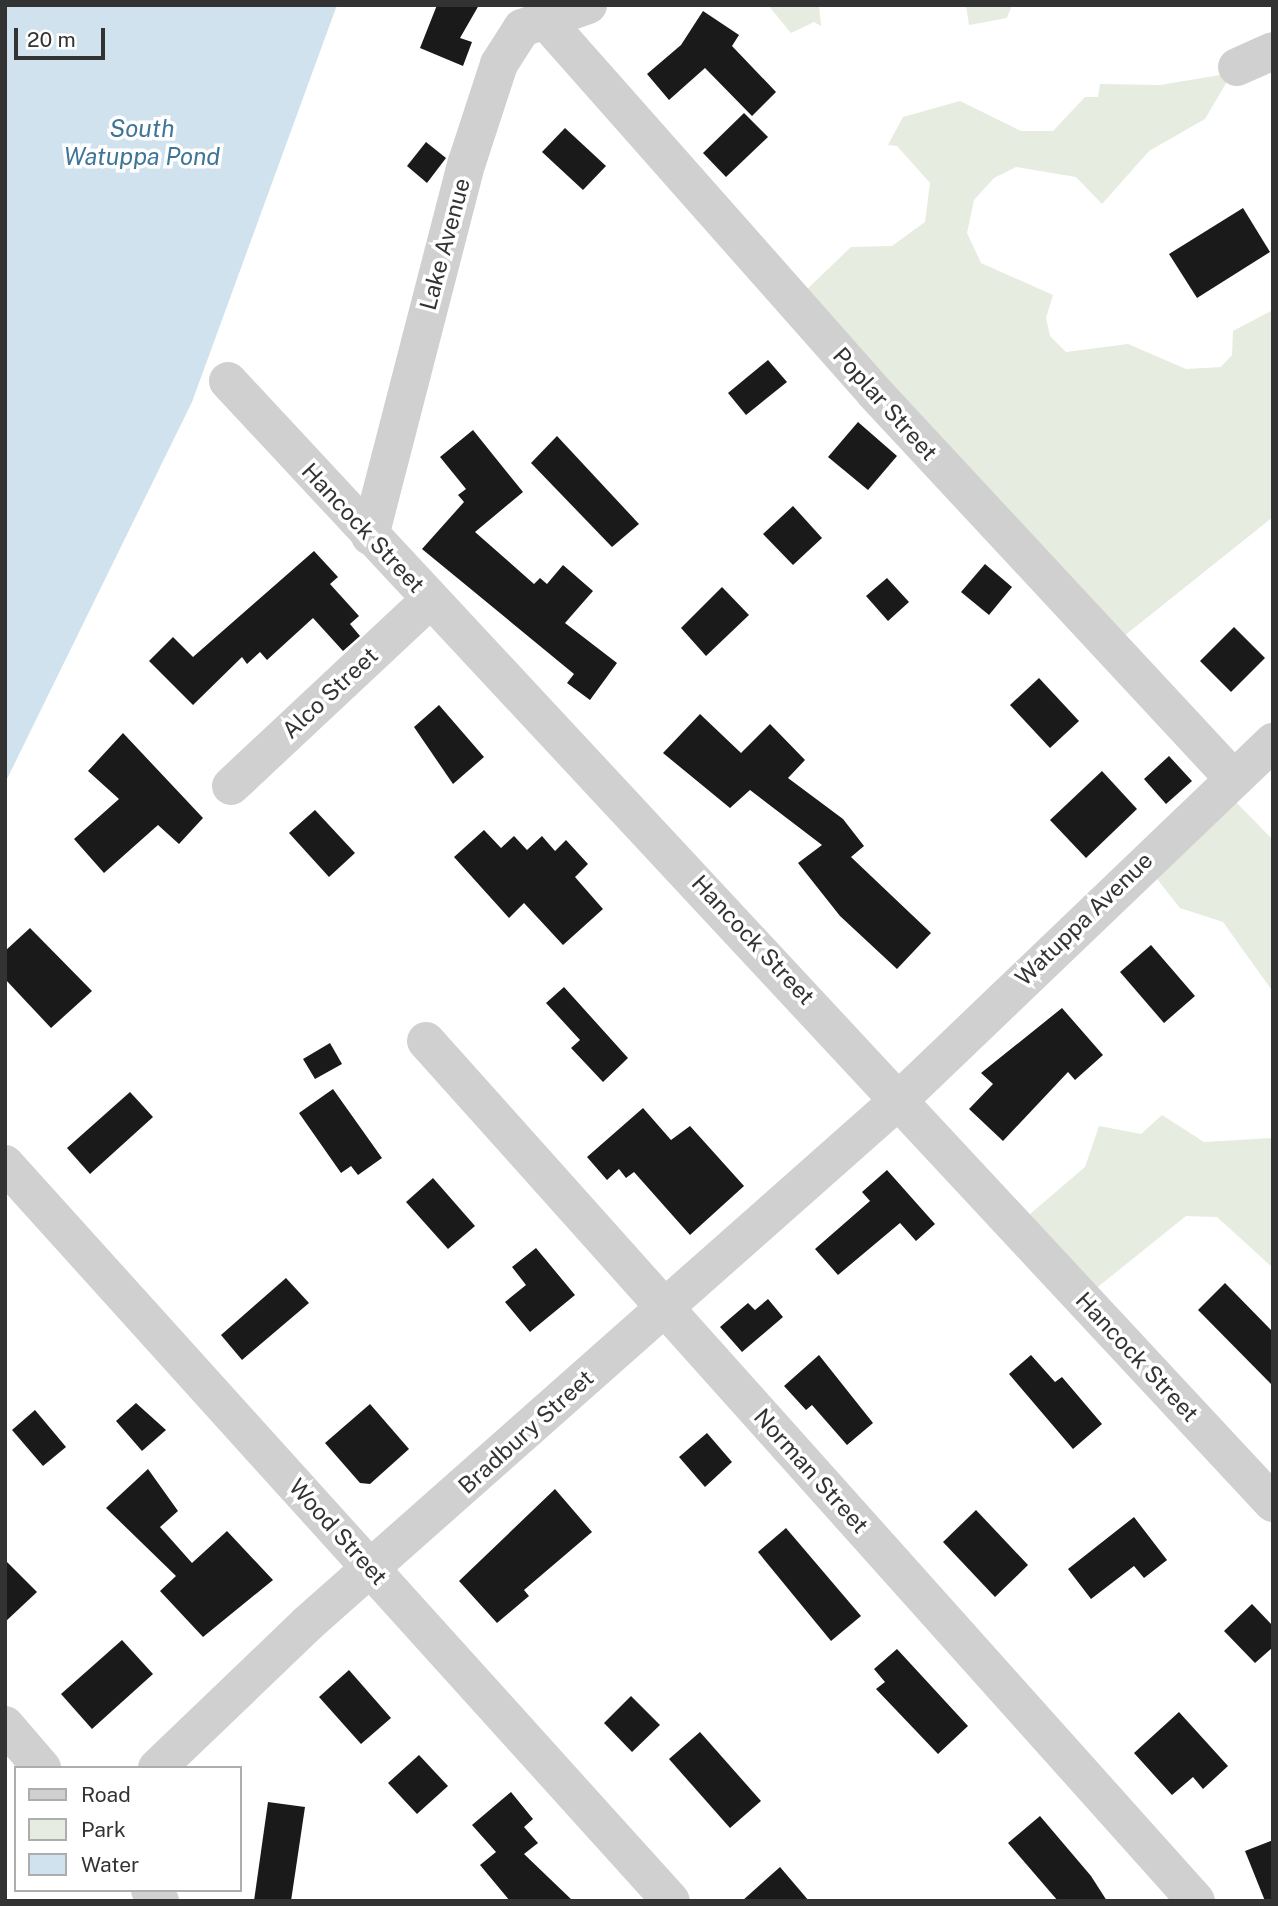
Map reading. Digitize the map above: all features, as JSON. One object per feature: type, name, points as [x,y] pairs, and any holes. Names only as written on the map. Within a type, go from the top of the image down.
[{"type":"street","name":"Lake Avenue","points":[[370,536],[487,98],[517,33],[588,5]]},
{"type":"street","name":"Poplar Street","points":[[546,21],[910,432],[1233,778]]},
{"type":"street","points":[[1237,66],[1273,51]]},
{"type":"street","name":"Hancock Street","points":[[228,381],[1273,1503]]},
{"type":"street","name":"Alco Street","points":[[230,786],[430,600]]},
{"type":"street","name":"Watuppa Avenue","points":[[899,1100],[1233,778],[1273,743]]},
{"type":"street","name":"Norman Street","points":[[426,1041],[1196,1901]]},
{"type":"street","name":"Bradbury Street","points":[[159,1766],[372,1570],[899,1100]]},
{"type":"street","name":"Wood Street","points":[[5,1164],[671,1901]]},
{"type":"street","points":[[5,1726],[41,1766]]},
{"type":"green space","points":[[768,5],[819,5],[821,26],[814,22],[791,33]]},
{"type":"green space","points":[[966,5],[1012,5],[1007,18],[969,25]]},
{"type":"green space","points":[[1232,73],[1205,119],[1149,151],[1102,204],[1076,177],[1016,167],[994,178],[974,200],[967,233],[981,263],[1053,295],[1046,318],[1050,336],[1066,352],[1128,344],[1186,369],[1221,367],[1232,355],[1233,331],[1273,310],[1273,517],[1114,644],[800,296],[851,247],[892,246],[925,222],[930,183],[897,146],[888,145],[903,117],[960,101],[1021,131],[1053,131],[1085,97],[1098,97],[1100,84],[1160,85]]},
{"type":"green space","points":[[1231,797],[1273,840],[1273,992],[1223,922],[1180,908],[1142,860]]},
{"type":"green space","points":[[1162,1115],[1204,1142],[1273,1138],[1273,1268],[1217,1217],[1186,1216],[1089,1294],[1023,1220],[1085,1167],[1099,1126],[1141,1134]]},
{"type":"water","name":"South Watuppa Pond","points":[[5,5],[337,5],[192,402],[5,783]]},
{"type":"building","points":[[437,5],[479,5],[460,38],[472,42],[463,66],[420,48]]},
{"type":"building","points":[[703,11],[739,35],[732,46],[776,92],[752,116],[705,68],[669,100],[647,74],[681,45]]},
{"type":"building","points":[[744,113],[768,137],[726,177],[703,153]]},
{"type":"building","points":[[565,128],[606,166],[583,190],[542,152]]},
{"type":"building","points":[[426,142],[446,158],[427,183],[407,166]]},
{"type":"building","points":[[1243,208],[1270,252],[1197,298],[1169,254]]},
{"type":"building","points":[[768,360],[787,382],[746,415],[728,393]]},
{"type":"building","points":[[858,422],[897,456],[868,490],[828,457]]},
{"type":"building","points":[[473,430],[523,492],[475,532],[534,584],[540,578],[547,584],[563,565],[593,591],[565,623],[617,663],[590,700],[567,683],[574,674],[422,549],[464,502],[458,495],[466,489],[440,457]]},
{"type":"building","points":[[557,436],[639,524],[612,547],[531,463]]},
{"type":"building","points":[[793,506],[822,538],[793,565],[763,534]]},
{"type":"building","points":[[314,551],[338,577],[330,584],[359,616],[350,624],[360,636],[343,651],[313,618],[267,660],[260,652],[247,664],[242,657],[193,705],[149,661],[173,637],[193,657]]},
{"type":"building","points":[[985,564],[1012,587],[989,615],[961,592]]},
{"type":"building","points":[[887,578],[909,602],[888,621],[866,596]]},
{"type":"building","points":[[722,587],[749,615],[706,656],[681,628]]},
{"type":"building","points":[[1234,627],[1265,658],[1231,692],[1200,661]]},
{"type":"building","points":[[1039,678],[1079,721],[1050,748],[1010,705]]},
{"type":"building","points":[[439,705],[484,757],[453,784],[414,727]]},
{"type":"building","points":[[700,714],[741,753],[770,724],[805,760],[788,778],[843,819],[864,846],[851,857],[931,933],[897,969],[840,916],[798,863],[822,845],[750,790],[730,808],[663,753]]},
{"type":"building","points":[[123,733],[203,818],[179,844],[158,825],[104,873],[74,839],[119,799],[88,771]]},
{"type":"building","points":[[1169,756],[1192,781],[1166,804],[1144,779]]},
{"type":"building","points":[[1102,771],[1137,809],[1086,858],[1050,820]]},
{"type":"building","points":[[315,810],[355,853],[329,877],[289,833]]},
{"type":"building","points":[[484,830],[501,848],[514,836],[527,850],[542,836],[555,851],[566,840],[588,864],[575,877],[603,909],[563,945],[524,903],[509,918],[454,857]]},
{"type":"building","points":[[30,928],[92,991],[51,1028],[5,979],[5,951]]},
{"type":"building","points":[[1151,945],[1195,996],[1164,1023],[1120,972]]},
{"type":"building","points":[[564,987],[628,1058],[603,1082],[571,1048],[580,1040],[546,1003]]},
{"type":"building","points":[[1062,1008],[1103,1055],[1075,1080],[1068,1072],[1003,1141],[969,1109],[993,1084],[981,1073]]},
{"type":"building","points":[[330,1043],[342,1064],[315,1079],[303,1059]]},
{"type":"building","points":[[333,1089],[382,1158],[358,1175],[351,1166],[341,1173],[299,1113]]},
{"type":"building","points":[[130,1092],[153,1117],[90,1174],[67,1148]]},
{"type":"building","points":[[643,1108],[671,1140],[690,1126],[744,1186],[690,1235],[634,1172],[626,1178],[619,1169],[607,1180],[587,1157]]},
{"type":"building","points":[[887,1170],[935,1224],[916,1241],[900,1223],[838,1275],[815,1249],[870,1201],[862,1192]]},
{"type":"building","points":[[433,1178],[475,1226],[448,1249],[406,1202]]},
{"type":"building","points":[[536,1248],[575,1295],[530,1332],[505,1302],[526,1285],[512,1267]]},
{"type":"building","points":[[286,1278],[309,1303],[242,1360],[221,1335]]},
{"type":"building","points":[[1225,1283],[1273,1332],[1273,1386],[1198,1310]]},
{"type":"building","points":[[768,1299],[783,1317],[742,1352],[720,1327],[748,1303],[755,1310]]},
{"type":"building","points":[[819,1355],[873,1423],[847,1445],[812,1405],[806,1410],[784,1386]]},
{"type":"building","points":[[1031,1355],[1055,1382],[1062,1377],[1102,1424],[1073,1449],[1009,1374]]},
{"type":"building","points":[[136,1403],[166,1430],[142,1451],[116,1421]]},
{"type":"building","points":[[370,1404],[409,1449],[370,1484],[360,1483],[325,1443]]},
{"type":"building","points":[[35,1410],[66,1447],[43,1466],[12,1430]]},
{"type":"building","points":[[707,1433],[732,1462],[705,1487],[679,1457]]},
{"type":"building","points":[[148,1469],[178,1511],[160,1527],[192,1563],[227,1531],[273,1580],[203,1637],[160,1591],[176,1576],[106,1508]]},
{"type":"building","points":[[555,1489],[592,1532],[524,1590],[529,1596],[497,1623],[459,1581]]},
{"type":"building","points":[[976,1510],[1028,1565],[995,1597],[943,1542]]},
{"type":"building","points":[[1134,1517],[1167,1560],[1144,1578],[1134,1566],[1091,1599],[1068,1569]]},
{"type":"building","points":[[786,1528],[861,1616],[831,1641],[758,1552]]},
{"type":"building","points":[[5,1560],[37,1592],[5,1622]]},
{"type":"building","points":[[1252,1604],[1273,1626],[1273,1647],[1255,1663],[1224,1631]]},
{"type":"building","points":[[122,1640],[153,1674],[92,1729],[61,1694]]},
{"type":"building","points":[[897,1649],[968,1726],[938,1754],[876,1689],[885,1682],[874,1669]]},
{"type":"building","points":[[349,1670],[391,1718],[361,1744],[319,1697]]},
{"type":"building","points":[[631,1696],[660,1725],[632,1752],[604,1723]]},
{"type":"building","points":[[1179,1712],[1228,1766],[1203,1789],[1193,1777],[1172,1795],[1134,1753]]},
{"type":"building","points":[[700,1732],[761,1801],[730,1828],[669,1759]]},
{"type":"building","points":[[419,1755],[448,1786],[417,1814],[388,1783]]},
{"type":"building","points":[[511,1792],[533,1819],[524,1827],[538,1843],[524,1854],[573,1901],[510,1901],[480,1865],[496,1852],[472,1825]]},
{"type":"building","points":[[268,1802],[305,1807],[291,1901],[254,1901]]},
{"type":"building","points":[[1040,1816],[1091,1876],[1107,1901],[1058,1901],[1008,1843]]},
{"type":"building","points":[[1273,1840],[1273,1901],[1265,1901],[1245,1851]]},
{"type":"building","points":[[780,1867],[809,1901],[742,1901]]}]
